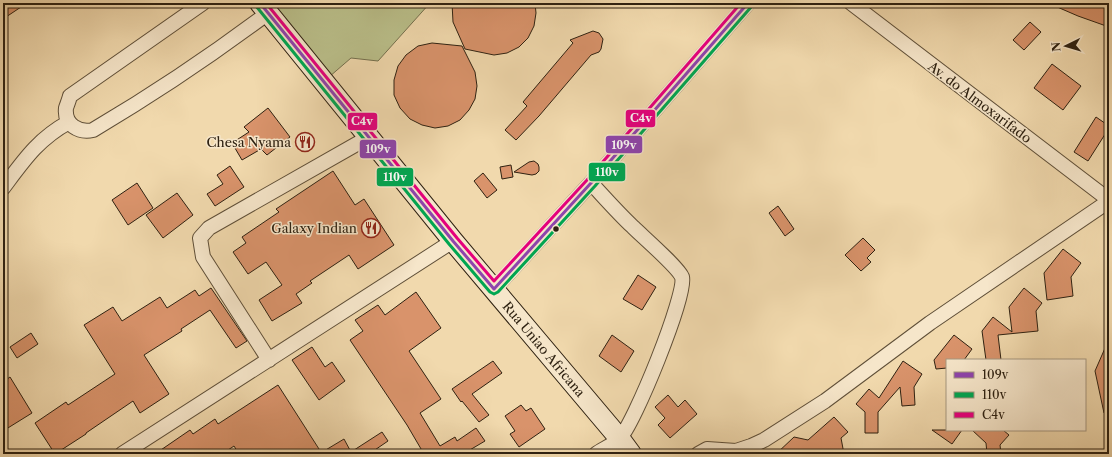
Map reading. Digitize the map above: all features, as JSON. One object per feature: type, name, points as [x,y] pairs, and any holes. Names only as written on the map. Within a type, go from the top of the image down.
[{"type":"main road","name":"Rua Uniao Africana","points":[[264,8],[453,242],[625,446]]},
{"type":"street","points":[[203,3],[70,96],[66,109],[69,122],[75,129],[85,132],[93,130],[145,99],[226,44],[264,8]]},
{"type":"street","points":[[494,289],[591,183],[748,3]]},
{"type":"street","name":"Av. do Almoxarifado","points":[[851,3],[1109,201]]},
{"type":"street","points":[[3,188],[30,153],[45,137],[69,122]]},
{"type":"street","points":[[269,360],[203,257],[200,238],[209,228],[369,137]]},
{"type":"street","points":[[591,183],[631,225],[676,268],[682,277],[682,288],[672,320],[625,446],[596,454]]},
{"type":"street","points":[[698,454],[707,449],[736,451],[764,440],[825,400],[930,323],[1109,201]]},
{"type":"street","points":[[122,454],[453,242]]},
{"type":"green space","points":[[268,3],[430,3],[378,61],[351,58],[329,77]]},
{"type":"building","points":[[3,3],[27,3],[3,19]]},
{"type":"building","points":[[452,3],[535,3],[536,13],[534,26],[528,38],[519,47],[507,53],[494,55],[465,49],[453,22]]},
{"type":"building","points":[[1048,3],[1101,3],[1109,6],[1109,27],[1078,16]]},
{"type":"building","points":[[1030,22],[1041,32],[1024,50],[1013,40]]},
{"type":"building","points":[[593,31],[599,33],[603,39],[599,52],[591,55],[539,116],[516,140],[505,130],[527,106],[523,102],[573,43],[570,40]]},
{"type":"building","points":[[432,43],[462,46],[475,72],[477,86],[475,99],[469,110],[460,120],[448,126],[435,128],[422,125],[410,119],[400,108],[394,95],[394,80],[398,66],[406,55],[418,46]]},
{"type":"building","points":[[1052,64],[1081,86],[1063,110],[1034,88]]},
{"type":"building","points":[[268,108],[290,137],[267,155],[261,149],[242,160],[232,143],[249,132],[244,127]]},
{"type":"building","points":[[1096,117],[1109,126],[1109,128],[1088,161],[1074,152]]},
{"type":"building","points":[[534,161],[539,167],[539,171],[536,174],[532,175],[514,172],[529,162]]},
{"type":"building","points":[[511,165],[513,177],[502,179],[500,167]]},
{"type":"building","points":[[230,166],[244,187],[215,206],[207,194],[223,184],[217,175]]},
{"type":"building","points":[[333,171],[355,205],[364,199],[394,245],[358,269],[349,255],[310,281],[312,283],[296,294],[302,303],[272,321],[259,300],[282,285],[266,262],[248,274],[233,252],[246,243],[242,237],[279,212],[276,209]]},
{"type":"building","points":[[483,173],[497,190],[487,198],[474,181]]},
{"type":"building","points":[[137,183],[153,208],[128,225],[112,200]]},
{"type":"building","points":[[177,193],[193,215],[163,238],[146,215]]},
{"type":"building","points":[[778,206],[794,229],[785,236],[769,213]]},
{"type":"building","points":[[863,238],[875,250],[867,258],[871,262],[861,271],[845,255]]},
{"type":"building","points":[[1063,249],[1081,263],[1071,277],[1073,296],[1047,300],[1044,273]]},
{"type":"building","points":[[638,275],[656,287],[642,310],[623,299]]},
{"type":"building","points":[[211,288],[247,341],[236,348],[210,310],[181,329],[182,331],[144,355],[169,394],[140,413],[133,401],[55,454],[35,423],[66,402],[68,405],[115,374],[84,325],[113,307],[122,321],[160,297],[167,308],[195,290],[199,296]]},
{"type":"building","points":[[1024,288],[1042,303],[1036,311],[1038,331],[998,335],[1001,359],[986,359],[982,331],[993,317],[1012,332],[1009,307]]},
{"type":"building","points":[[416,292],[441,328],[409,351],[441,399],[420,413],[440,446],[455,437],[457,441],[476,428],[485,441],[463,454],[424,454],[407,425],[350,340],[363,331],[355,320],[378,305],[385,315]]},
{"type":"building","points":[[31,333],[38,344],[17,358],[10,347]]},
{"type":"building","points":[[612,335],[634,351],[621,372],[599,356]]},
{"type":"building","points":[[954,335],[972,349],[965,359],[946,359],[946,368],[936,369],[934,360]]},
{"type":"building","points":[[1109,339],[1109,413],[1104,413],[1095,371]]},
{"type":"building","points":[[312,347],[325,367],[332,362],[345,381],[319,400],[292,360]]},
{"type":"building","points":[[493,361],[502,373],[472,394],[489,415],[479,422],[462,401],[461,402],[452,389]]},
{"type":"building","points":[[903,361],[922,374],[914,387],[915,405],[902,406],[900,387],[878,412],[878,433],[865,433],[865,412],[856,404],[869,389],[879,398]]},
{"type":"building","points":[[10,377],[32,413],[3,431],[3,382]]},
{"type":"building","points":[[278,385],[319,449],[311,454],[239,454],[234,446],[222,454],[155,454],[190,430],[193,434],[215,419],[218,424]]},
{"type":"building","points":[[668,395],[678,407],[685,400],[697,414],[670,438],[658,425],[665,418],[655,407]]},
{"type":"building","points":[[521,405],[526,411],[531,408],[545,429],[519,447],[510,434],[515,431],[505,416]]},
{"type":"building","points":[[834,417],[848,432],[841,438],[844,454],[776,454],[794,437],[808,440]]},
{"type":"building","points":[[932,430],[961,431],[952,444]]},
{"type":"building","points":[[973,431],[1004,431],[1009,435],[1000,445],[1001,454],[987,454],[986,443]]},
{"type":"building","points":[[382,432],[388,441],[369,454],[319,454],[344,439],[351,452]]},
{"type":"transit line","name":"109v","points":[[260,3],[453,241],[494,289],[591,183],[748,3]]},
{"type":"transit line","name":"C4v","points":[[266,3],[457,238],[494,281],[587,180],[741,3]]},
{"type":"transit line","name":"110v","points":[[256,6],[449,244],[490,292],[494,294],[498,292],[595,186],[752,6]]},
{"type":"place","name":"Chesa Nyama","points":[[305,142]]},
{"type":"place","name":"Galaxy Indian","points":[[371,228]]}]
